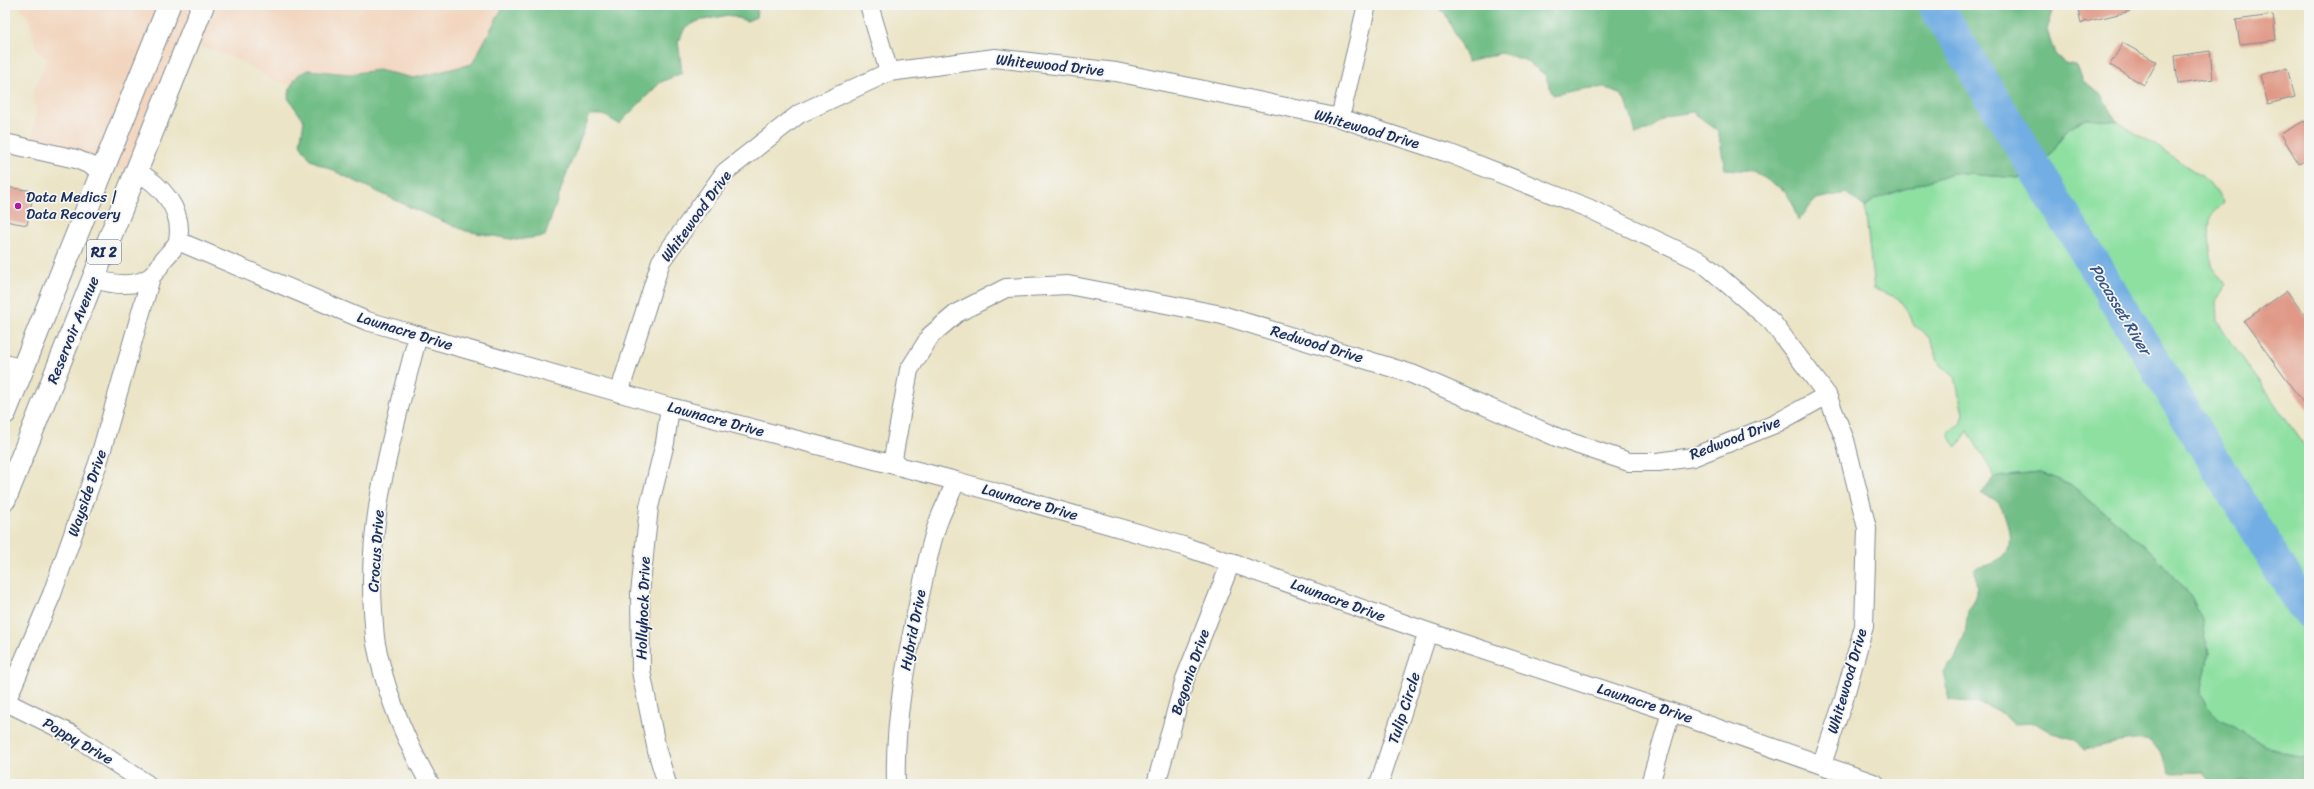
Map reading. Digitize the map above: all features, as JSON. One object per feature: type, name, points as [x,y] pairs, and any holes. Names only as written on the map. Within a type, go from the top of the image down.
[{"type":"main road","name":"RI 2","points":[[5,413],[14,366],[102,170],[168,5]]},
{"type":"main road","name":"Reservoir Avenue","points":[[5,499],[203,5]]},
{"type":"street","points":[[869,5],[889,72]]},
{"type":"street","points":[[1340,118],[1366,10]]},
{"type":"street","name":"Whitewood Drive","points":[[619,393],[661,261],[725,172],[799,114],[889,72],[995,58],[1116,72],[1340,118],[1448,153],[1588,208],[1702,262],[1772,322],[1827,395],[1845,440],[1867,528],[1864,626],[1844,699],[1822,764]]},
{"type":"street","points":[[5,143],[68,157],[102,170]]},
{"type":"street","points":[[94,279],[118,284],[135,283],[151,276],[178,240],[178,222],[171,201],[159,185],[136,171]]},
{"type":"street","name":"Lawnacre Drive","points":[[178,240],[367,321],[619,393],[956,481],[1183,546],[1428,632],[1671,712],[1876,784]]},
{"type":"street","name":"Wayside Drive","points":[[5,703],[52,594],[98,463],[151,276]]},
{"type":"street","name":"Redwood Drive","points":[[892,464],[909,370],[931,335],[956,313],[1006,288],[1068,285],[1222,315],[1412,374],[1560,439],[1629,462],[1658,462],[1694,457],[1775,424],[1827,395]]},
{"type":"street","name":"Crocus Drive","points":[[418,335],[389,453],[375,522],[371,580],[376,643],[396,715],[430,784]]},
{"type":"street","name":"Hollyhock Drive","points":[[667,784],[657,752],[641,671],[640,594],[649,507],[665,443],[670,407]]},
{"type":"street","name":"Hybrid Drive","points":[[896,784],[895,758],[899,707],[910,641],[927,562],[939,521],[956,481]]},
{"type":"street","name":"Begonia Drive","points":[[1156,784],[1185,679],[1231,562]]},
{"type":"street","name":"Tulip Circle","points":[[1379,784],[1428,632]]},
{"type":"street","name":"Poppy Drive","points":[[5,703],[73,735],[147,784]]},
{"type":"street","points":[[1650,784],[1671,712]]},
{"type":"shaded area","points":[[20,5],[504,5],[472,64],[414,78],[378,70],[349,74],[308,70],[298,75],[291,86],[270,79],[241,61],[187,42],[131,172],[111,166],[30,155],[36,113],[33,91],[47,59],[36,49],[29,17],[22,11]]},
{"type":"green space","points":[[504,5],[758,5],[756,17],[747,21],[728,15],[698,21],[685,28],[678,41],[682,73],[661,82],[619,124],[604,115],[590,115],[566,175],[545,236],[516,240],[466,231],[416,210],[311,160],[300,144],[304,121],[288,98],[291,86],[298,75],[308,70],[349,74],[378,70],[414,78],[472,64]]},
{"type":"green space","points":[[1418,5],[2051,5],[2053,11],[2047,30],[2055,54],[2065,63],[2076,65],[2083,81],[2100,93],[2117,122],[2088,118],[2069,127],[2039,171],[2020,178],[1952,173],[1875,199],[1865,207],[1846,193],[1816,199],[1798,221],[1792,202],[1785,191],[1753,171],[1725,169],[1718,131],[1693,112],[1665,116],[1652,128],[1636,134],[1627,104],[1621,96],[1613,91],[1604,88],[1594,88],[1553,95],[1545,75],[1525,60],[1501,53],[1468,62],[1445,13],[1437,7]]},
{"type":"green space","points":[[2088,118],[2117,122],[2155,145],[2207,180],[2224,202],[2210,217],[2209,236],[2212,266],[2226,285],[2216,301],[2217,322],[2306,448],[2309,449],[2309,760],[2270,748],[2219,719],[2207,707],[2201,694],[2209,653],[2191,596],[2147,548],[2070,484],[2041,473],[1995,477],[1968,431],[1957,447],[1952,441],[1949,432],[1960,425],[1963,414],[1955,377],[1940,365],[1930,339],[1922,330],[1914,326],[1909,313],[1898,298],[1874,289],[1865,207],[1875,199],[1952,173],[2020,178],[2039,171],[2069,127]]},
{"type":"green space","points":[[2041,473],[2070,484],[2147,548],[2191,596],[2202,619],[2209,653],[2201,694],[2207,707],[2219,719],[2270,748],[2309,760],[2309,784],[2240,782],[2214,784],[2204,772],[2170,773],[2158,748],[2146,740],[2119,742],[2084,750],[2074,739],[2052,733],[2035,723],[2013,724],[1999,711],[1984,705],[1949,700],[1943,671],[1954,661],[1965,634],[1968,611],[1977,592],[1975,569],[2001,559],[2009,547],[2009,533],[2002,509],[1995,500],[1981,494],[1995,477]]},
{"type":"building","points":[[2077,5],[2131,5],[2131,11],[2081,23]]},
{"type":"building","points":[[2273,15],[2276,40],[2240,44],[2236,20]]},
{"type":"building","points":[[2123,43],[2157,62],[2144,85],[2110,65]]},
{"type":"building","points":[[2210,51],[2213,79],[2178,84],[2175,56]]},
{"type":"building","points":[[2287,68],[2295,97],[2268,104],[2260,75]]},
{"type":"building","points":[[2304,121],[2309,129],[2309,158],[2299,164],[2281,134]]},
{"type":"building","name":"Data Medics | Data Recovery","points":[[5,187],[34,191],[27,225],[5,221]]},
{"type":"building","points":[[2287,291],[2309,322],[2309,411],[2244,321]]},
{"type":"waterway","name":"Pocasset River","points":[[1935,5],[2303,606],[2309,612]]},
{"type":"place","name":"Data Medics | Data Recovery","points":[[18,206]]}]
